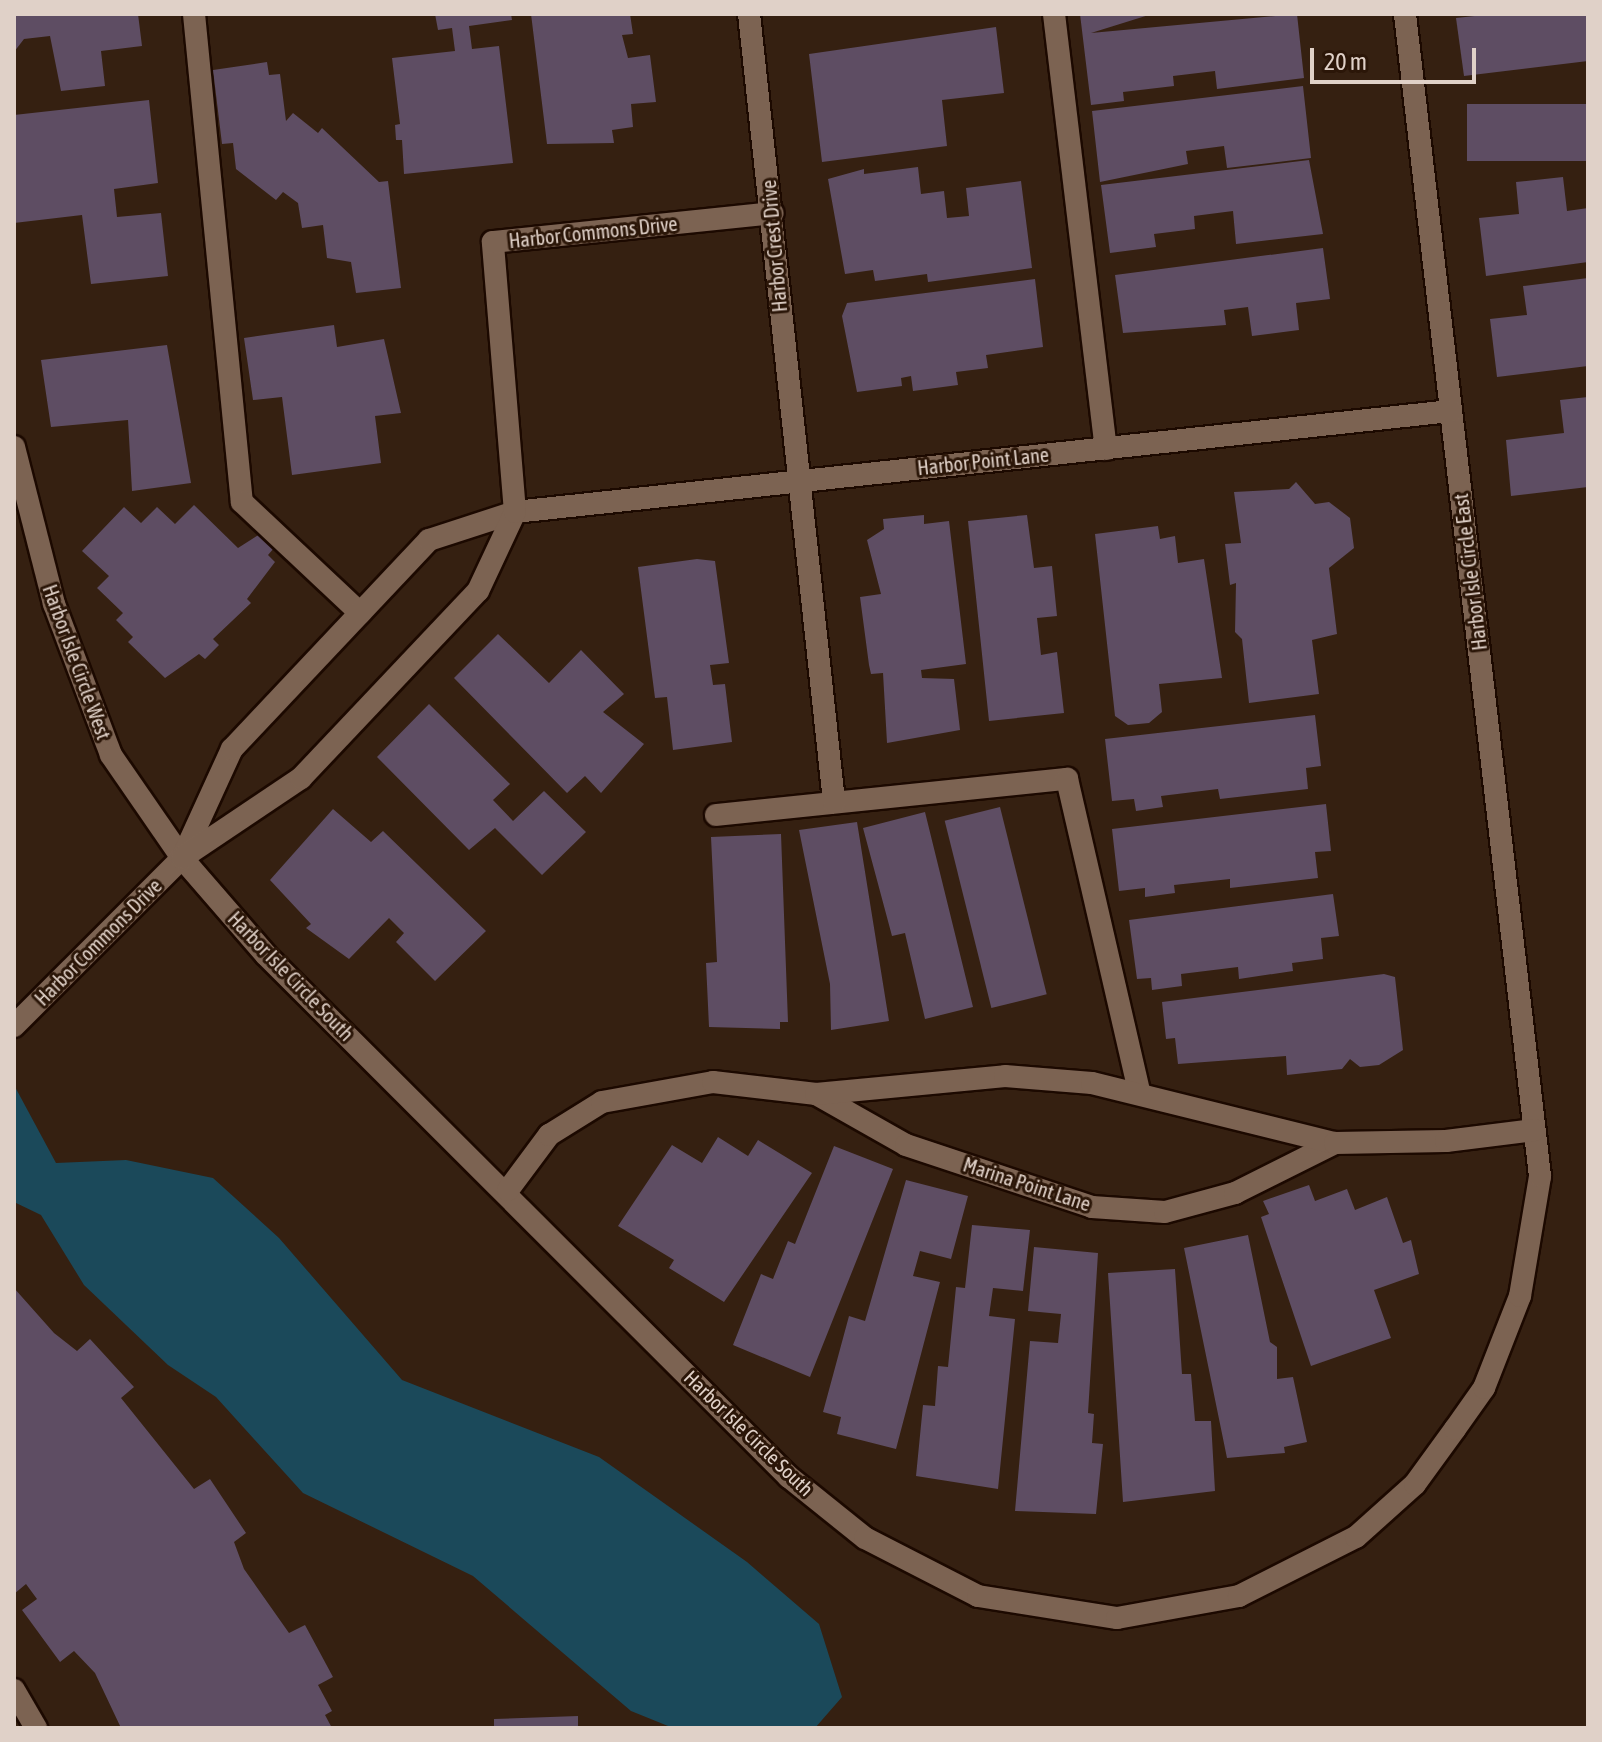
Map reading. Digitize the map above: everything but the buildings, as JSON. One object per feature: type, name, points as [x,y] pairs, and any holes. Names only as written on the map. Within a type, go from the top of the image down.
[{"type":"street","points":[[194,14],[242,502],[360,613]]},
{"type":"street","name":"Harbor Crest Drive","points":[[749,14],[772,213],[795,479],[834,802]]},
{"type":"street","points":[[1054,14],[1106,449]]},
{"type":"street","name":"Harbor Isle Circle East","points":[[1405,14],[1534,1130]]},
{"type":"street","name":"Harbor Commons Drive","points":[[20,1020],[182,858],[301,778],[478,591],[515,512],[493,242],[772,213]]},
{"type":"street","name":"Harbor Point Lane","points":[[515,512],[795,479],[1451,411]]},
{"type":"street","name":"Harbor Isle Circle West","points":[[14,447],[54,604],[111,755],[182,858]]},
{"type":"street","name":"Harbor Commons Drive","points":[[182,858],[232,749],[429,540],[515,512]]},
{"type":"street","points":[[716,815],[1067,779],[1140,1094]]},
{"type":"street","name":"Harbor Isle Circle South","points":[[182,858],[266,955],[508,1190],[789,1477],[865,1538],[978,1596],[1117,1618],[1239,1596],[1356,1537],[1415,1484],[1484,1388],[1520,1296],[1540,1176],[1534,1130]]},
{"type":"street","name":"Marina Point Lane","points":[[508,1190],[549,1135],[602,1102],[713,1082],[816,1094],[1005,1076],[1092,1083],[1335,1143],[1446,1141],[1534,1130]]},
{"type":"street","name":"Marina Point Lane","points":[[816,1094],[906,1145],[1092,1207],[1179,1208],[1235,1193],[1335,1143]]},
{"type":"street","points":[[14,1690],[36,1728]]},
{"type":"water","points":[[14,1085],[56,1163],[126,1160],[213,1178],[279,1238],[402,1380],[599,1457],[747,1562],[819,1624],[842,1697],[815,1728],[673,1728],[631,1711],[473,1576],[303,1493],[216,1397],[168,1365],[84,1285],[41,1215],[14,1202]]}]
